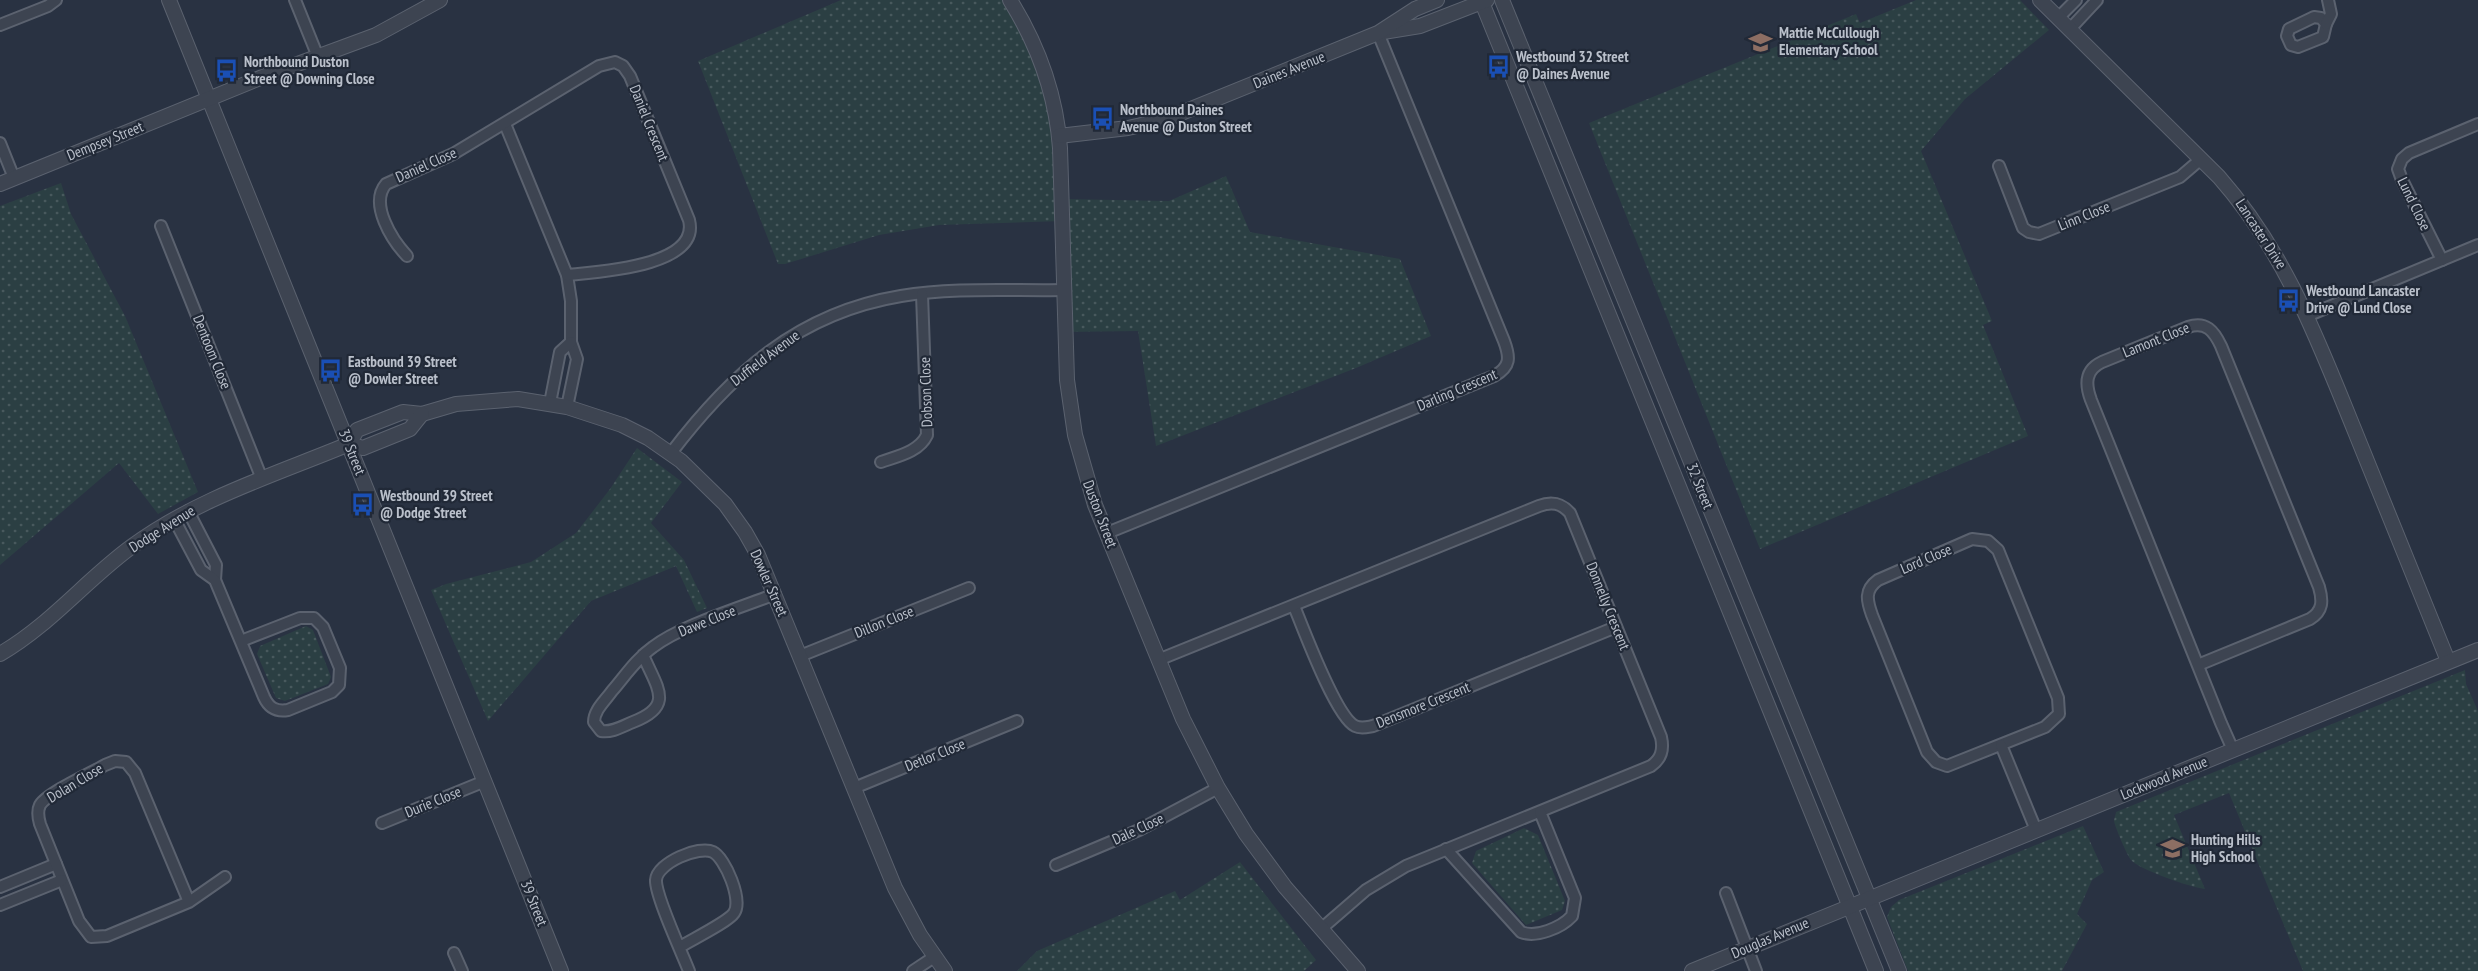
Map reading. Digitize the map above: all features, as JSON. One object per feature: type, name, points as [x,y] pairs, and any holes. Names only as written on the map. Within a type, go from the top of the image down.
[{"type":"street","points":[[0,25],[48,6],[56,0]]},
{"type":"street","name":"39 Street","points":[[169,0],[561,971]]},
{"type":"street","points":[[295,0],[318,57]]},
{"type":"street","points":[[209,98],[393,28],[440,0]]},
{"type":"street","name":"Duston Street","points":[[1010,0],[1025,24],[1046,72],[1059,136],[1067,380],[1074,426],[1085,473],[1158,660],[1190,734],[1218,788],[1266,863],[1358,971]]},
{"type":"street","name":"Daines Avenue","points":[[1059,136],[1128,128],[1164,120],[1378,33],[1415,9],[1437,0]]},
{"type":"street","name":"32 Street","points":[[1502,0],[1899,971]]},
{"type":"street","name":"Lancaster Drive","points":[[2040,0],[2236,196],[2290,279],[2448,661]]},
{"type":"street","points":[[2058,18],[2076,0]]},
{"type":"street","points":[[2070,29],[2097,0]]},
{"type":"street","points":[[2326,24],[2331,14],[2328,0]]},
{"type":"street","name":"Daines Avenue","points":[[1378,33],[1420,27],[1483,1]]},
{"type":"street","name":"32 Street","points":[[1483,1],[1876,971]]},
{"type":"street","name":"Darling Crescent","points":[[1107,533],[1494,376],[1503,371],[1508,363],[1509,357],[1504,341],[1378,33]]},
{"type":"street","name":"Daniel Crescent","points":[[506,124],[605,63],[619,63],[630,76],[689,220],[690,234],[683,246],[673,252],[634,267],[567,276]]},
{"type":"street","name":"Dempsey Street","points":[[0,184],[209,98]]},
{"type":"street","points":[[506,124],[567,276],[572,301],[571,342],[577,359],[567,407]]},
{"type":"street","name":"Daniel Close","points":[[406,256],[395,243],[382,211],[379,199],[382,189],[390,181],[453,154],[506,124]]},
{"type":"street","name":"Lund Close","points":[[2442,260],[2398,169],[2402,159],[2409,153],[2478,124]]},
{"type":"street","points":[[0,143],[14,178]]},
{"type":"street","name":"Linn Close","points":[[2000,166],[2024,228],[2029,232],[2039,234],[2180,177],[2201,159]]},
{"type":"street","name":"Dentoom Close","points":[[161,226],[262,479]]},
{"type":"street","points":[[2307,316],[2478,244]]},
{"type":"street","name":"Duffield Avenue","points":[[671,453],[725,388],[748,367],[806,328],[850,309],[884,299],[922,294],[1065,290]]},
{"type":"street","name":"Dobson Close","points":[[881,462],[913,450],[924,441],[927,435],[922,294]]},
{"type":"street","name":"Lamont Close","points":[[2198,664],[2310,619],[2318,614],[2322,603],[2319,587],[2216,335],[2206,327],[2195,325],[2095,365],[2090,370],[2086,383],[2095,411],[2233,750]]},
{"type":"street","points":[[550,403],[560,352],[571,342]]},
{"type":"street","name":"Dowler Street","points":[[348,444],[363,448],[410,429],[422,414],[448,406],[474,401],[518,399],[567,407],[622,425],[671,453],[704,482],[731,511],[753,545],[895,888],[920,935],[945,971]]},
{"type":"street","name":"Dodge Avenue","points":[[0,654],[44,624],[130,548],[174,519],[262,479],[348,444]]},
{"type":"street","name":"Donnelly Crescent","points":[[1158,660],[1539,506],[1554,503],[1562,506],[1573,518],[1661,737],[1660,757],[1651,766],[1406,866],[1379,881],[1321,929]]},
{"type":"street","points":[[188,511],[216,565],[215,580],[264,697],[271,708],[288,711],[332,692],[339,685],[340,669],[323,627],[314,618],[300,618],[241,641]]},
{"type":"street","points":[[174,519],[201,570],[215,580]]},
{"type":"street","name":"Lord Close","points":[[1972,539],[1988,541],[1998,550],[2060,707],[2059,714],[2051,724],[2001,745],[1947,766],[1941,765],[1932,758],[1868,603],[1869,589],[1878,580],[1972,539]]},
{"type":"street","name":"Dillon Close","points":[[800,656],[969,588]]},
{"type":"street","name":"Dawe Close","points":[[643,655],[660,697],[656,709],[646,717],[609,731],[601,731],[594,722],[597,711],[643,655],[666,639],[775,594]]},
{"type":"street","name":"Densmore Crescent","points":[[1294,606],[1320,668],[1341,710],[1354,725],[1366,728],[1616,627]]},
{"type":"street","name":"Lockwood Avenue","points":[[1849,906],[2478,650]]},
{"type":"street","name":"Detlor Close","points":[[854,788],[1017,722]]},
{"type":"street","points":[[2001,745],[2036,830]]},
{"type":"street","name":"Dolan Close","points":[[189,902],[135,773],[126,762],[110,762],[43,801],[38,817],[82,928],[91,937],[108,936],[189,902],[225,877]]},
{"type":"street","name":"Durie Close","points":[[382,823],[485,782]]},
{"type":"street","name":"Dale Close","points":[[1056,865],[1139,830],[1218,788]]},
{"type":"street","points":[[1446,849],[1521,932],[1532,935],[1563,924],[1572,916],[1575,898],[1540,812]]},
{"type":"street","points":[[680,947],[731,916],[737,908],[737,895],[722,859],[708,850],[696,851],[667,863],[658,872],[657,888],[689,971]]},
{"type":"street","points":[[0,887],[56,864]]},
{"type":"street","points":[[0,905],[62,880]]},
{"type":"street","points":[[1726,893],[1756,971]]},
{"type":"street","name":"Douglas Avenue","points":[[1692,971],[1849,906]]},
{"type":"street","points":[[454,953],[462,971]]},
{"type":"street","points":[[913,971],[934,957]]},
{"type":"green space","points":[[841,0],[1010,0],[1046,72],[1062,199],[1169,201],[1226,176],[1250,232],[1400,259],[1431,336],[1356,368],[1156,446],[1138,331],[1065,332],[1062,221],[939,225],[879,235],[785,264],[778,264],[698,61]]},
{"type":"green space","points":[[1916,0],[2020,0],[2049,30],[1965,99],[1921,151],[1992,321],[1983,325],[2028,436],[1760,549],[1589,123],[1856,14],[1860,23]]},
{"type":"green space","points":[[61,183],[71,214],[125,316],[198,492],[158,514],[119,463],[0,565],[0,206]]},
{"type":"green space","points":[[637,448],[682,482],[651,523],[684,560],[707,608],[697,612],[676,566],[591,601],[488,721],[431,590],[531,562],[576,533],[610,489]]},
{"type":"green space","points":[[306,626],[313,630],[331,677],[328,684],[285,701],[276,698],[257,654],[260,646]]},
{"type":"green space","points":[[2465,670],[2466,684],[2478,711],[2478,971],[2303,971],[2229,793],[2174,815],[2205,889],[2154,873],[2136,864],[2129,857],[2114,821],[2116,812]]},
{"type":"green space","points":[[2083,826],[2104,872],[2092,880],[2077,914],[2087,924],[2062,971],[1908,971],[1887,917],[1891,907],[1899,900]]},
{"type":"green space","points":[[1524,828],[1538,835],[1565,901],[1562,910],[1526,925],[1472,863],[1476,851]]},
{"type":"green space","points":[[1240,862],[1316,960],[1304,971],[1017,971],[1037,951],[1175,891],[1180,900]]},
{"type":"place","name":"Mattie McCullough Elementary School","points":[[1761,42]]},
{"type":"place","name":"Westbound 32 Street @ Daines Avenue","points":[[1498,66]]},
{"type":"place","name":"Northbound Duston Street @ Downing Close","points":[[226,71]]},
{"type":"place","name":"Northbound Daines Avenue @ Duston Street","points":[[1102,119]]},
{"type":"place","name":"Westbound Lancaster Drive @ Lund Close","points":[[2288,300]]},
{"type":"place","name":"Eastbound 39 Street @ Dowler Street","points":[[330,371]]},
{"type":"place","name":"Westbound 39 Street @ Dodge Street","points":[[362,505]]},
{"type":"place","name":"Hunting Hills High School","points":[[2173,849]]}]
